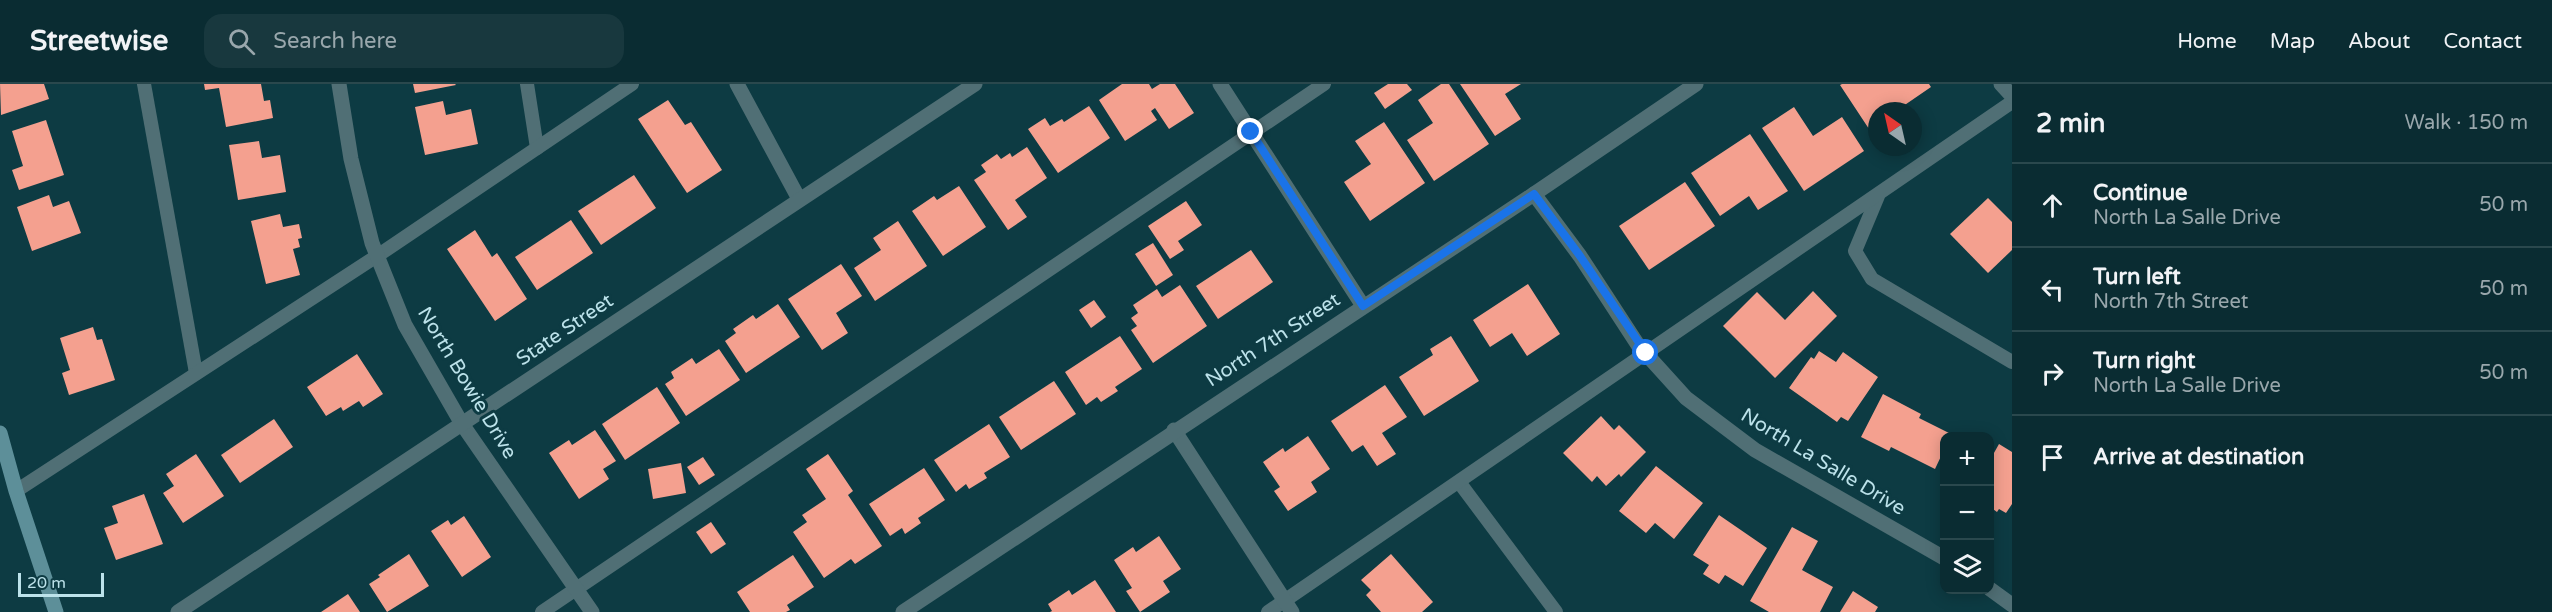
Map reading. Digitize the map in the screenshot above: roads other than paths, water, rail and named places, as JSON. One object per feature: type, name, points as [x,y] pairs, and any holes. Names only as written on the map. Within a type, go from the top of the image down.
[{"type":"main road","points":[[0,433],[16,491],[56,612]]},
{"type":"street","name":"North Bowie Drive","points":[[339,84],[351,159],[378,255],[405,325],[462,424],[592,612]]},
{"type":"street","points":[[737,84],[800,199]]},
{"type":"street","name":"State Street","points":[[178,612],[975,84]]},
{"type":"street","points":[[1220,84],[1363,306]]},
{"type":"street","name":"North 7th Street","points":[[903,612],[1696,84]]},
{"type":"street","points":[[2001,84],[2012,96]]},
{"type":"street","name":"North La Salle Drive","points":[[1534,194],[1580,256],[1646,353],[1686,398],[1755,450],[1940,556]]},
{"type":"street","points":[[1174,430],[1288,607]]},
{"type":"street","points":[[1994,592],[2012,605]]},
{"type":"lane","points":[[144,84],[196,373]]},
{"type":"lane","points":[[527,84],[537,148]]},
{"type":"lane","points":[[16,491],[378,255],[632,84]]},
{"type":"lane","points":[[542,612],[1324,84]]},
{"type":"lane","points":[[1268,612],[1288,607],[1459,482],[2012,102]]},
{"type":"lane","points":[[1879,194],[1854,251],[1872,279],[2012,362]]},
{"type":"lane","points":[[1459,482],[1556,612]]}]
